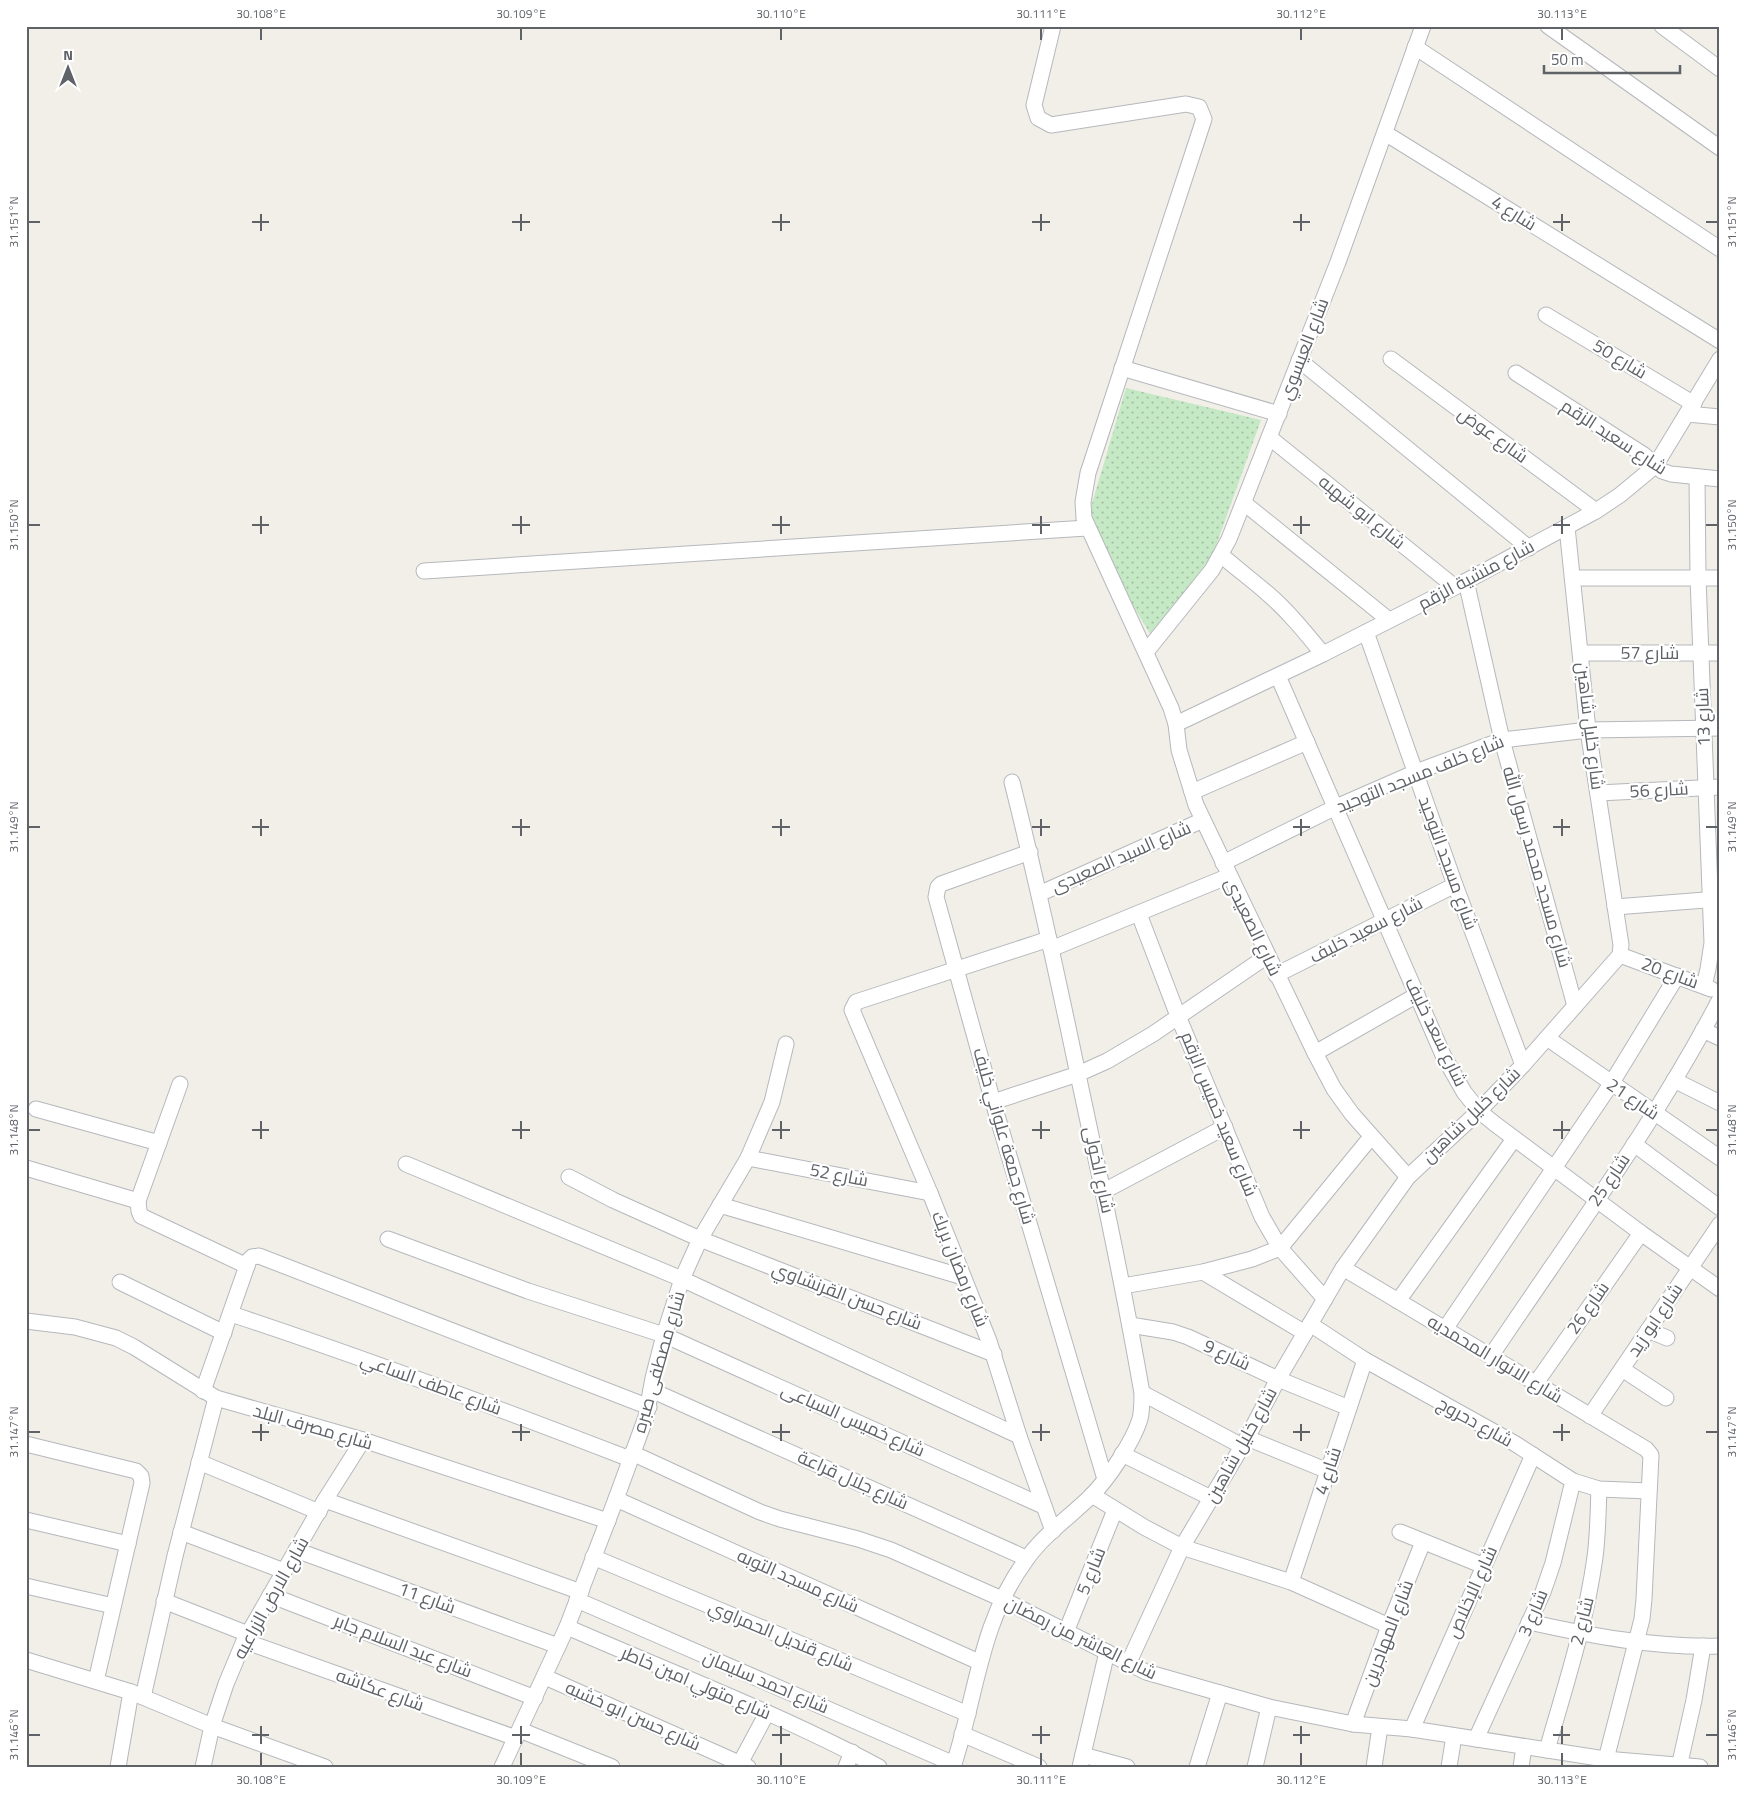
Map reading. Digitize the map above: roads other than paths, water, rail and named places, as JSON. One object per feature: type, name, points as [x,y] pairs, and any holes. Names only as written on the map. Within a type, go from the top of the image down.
[{"type":"street","name":"شارع الصعيدى","points":[[1053,26],[1034,105],[1038,118],[1051,125],[1186,104],[1199,107],[1204,120],[1088,473],[1083,502],[1084,518],[1171,708],[1176,724],[1179,750],[1203,820],[1276,975],[1334,1089],[1371,1137],[1408,1176]]},
{"type":"street","name":"شارع العيسوي","points":[[1146,652],[1212,570],[1221,556],[1244,503],[1338,262],[1423,26]]},
{"type":"street","points":[[1548,26],[1720,148]]},
{"type":"street","points":[[1662,26],[1720,69]]},
{"type":"street","points":[[1415,48],[1720,249]]},
{"type":"street","name":"شارع 4","points":[[1385,133],[1720,341]]},
{"type":"street","name":"شارع 50","points":[[1546,315],[1690,409]]},
{"type":"street","name":"شارع عوض","points":[[1391,359],[1596,511]]},
{"type":"street","points":[[1299,360],[1529,548]]},
{"type":"street","name":"شارع منشية الزقم","points":[[1176,724],[1278,676],[1461,584],[1596,511],[1620,495],[1655,466],[1720,360]]},
{"type":"street","points":[[1122,368],[1278,414]]},
{"type":"street","name":"شارع سعيد الزقم","points":[[1516,373],[1644,455],[1662,471],[1671,474],[1720,479]]},
{"type":"street","points":[[1690,409],[1720,417]]},
{"type":"street","name":"شارع ابو شهبه","points":[[1269,438],[1461,584]]},
{"type":"street","name":"شارع 13","points":[[1697,477],[1698,578],[1704,728],[1713,787],[1716,943],[1704,986]]},
{"type":"street","points":[[1244,503],[1389,620]]},
{"type":"street","name":"شارع خليل شاهين","points":[[1128,1664],[1182,1547],[1245,1442],[1278,1379],[1343,1268],[1408,1176],[1479,1111],[1523,1065],[1620,955],[1621,945],[1616,907],[1588,730],[1567,527]]},
{"type":"street","points":[[424,571],[1087,528]]},
{"type":"street","points":[[1221,556],[1266,592],[1294,619],[1322,654]]},
{"type":"street","points":[[1573,578],[1720,578]]},
{"type":"street","name":"شارع مسجد محمد رسول الله","points":[[1461,584],[1575,1006]]},
{"type":"street","name":"شارع مسجد التوحيد","points":[[1366,632],[1456,885],[1523,1065]]},
{"type":"street","name":"شارع 57","points":[[1581,654],[1720,653]]},
{"type":"street","name":"شارع سعد خليف","points":[[1278,676],[1443,1055],[1464,1092],[1479,1111],[1514,1139],[1720,1289]]},
{"type":"street","name":"شارع خلف مسجد التوحيد","points":[[852,1013],[852,1007],[856,1002],[956,968],[1050,944],[1138,914],[1226,869],[1336,807],[1416,772],[1502,740],[1588,730],[1720,728]]},
{"type":"street","points":[[1192,792],[1307,742]]},
{"type":"street","name":"شارع الخولى","points":[[954,1765],[968,1714],[979,1662],[1002,1600],[1026,1558],[1053,1530],[1092,1495],[1122,1454],[1140,1419],[1142,1392],[1124,1286],[1104,1191],[1030,852],[1012,782]]},
{"type":"street","name":"شارع 56","points":[[1598,793],[1713,787]]},
{"type":"street","name":"شارع السيد الصعيدى","points":[[1039,894],[1203,820]]},
{"type":"street","name":"شارع جمعة علواني خليف","points":[[1030,852],[941,884],[938,887],[936,897],[993,1102],[1105,1479]]},
{"type":"street","name":"شارع سعيد خليف","points":[[1276,975],[1456,885]]},
{"type":"street","points":[[1616,907],[1715,899]]},
{"type":"street","name":"شارع سعيد خميس الزقم","points":[[1138,914],[1178,1016],[1262,1217],[1280,1248],[1325,1299]]},
{"type":"street","name":"شارع 20","points":[[1620,955],[1720,992]]},
{"type":"street","points":[[993,1102],[1078,1074],[1107,1061],[1133,1046],[1267,956]]},
{"type":"street","points":[[1445,1329],[1611,1084],[1677,976]]},
{"type":"street","points":[[1315,1053],[1417,995]]},
{"type":"street","name":"شارع 25","points":[[1491,1356],[1654,1113],[1704,1030],[1720,999]]},
{"type":"street","name":"شارع رمضان بريك","points":[[852,1013],[930,1193],[994,1354],[1019,1436],[1053,1530]]},
{"type":"street","points":[[1704,1030],[1720,1038]]},
{"type":"street","name":"شارع 21","points":[[1547,1038],[1720,1158]]},
{"type":"street","name":"شارع مصطفى صبره","points":[[502,1767],[567,1627],[616,1499],[649,1407],[652,1378],[682,1279],[700,1238],[748,1158],[772,1102],[786,1044]]},
{"type":"street","points":[[1674,1080],[1720,1103]]},
{"type":"street","points":[[180,1084],[138,1201],[139,1211],[141,1216],[247,1266]]},
{"type":"street","points":[[36,1109],[160,1143]]},
{"type":"street","points":[[1104,1191],[1225,1127]]},
{"type":"street","points":[[1124,1286],[1203,1272],[1280,1248],[1371,1137]]},
{"type":"street","points":[[1398,1301],[1514,1139]]},
{"type":"street","points":[[1634,1144],[1720,1208]]},
{"type":"street","name":"شارع 52","points":[[748,1158],[930,1193]]},
{"type":"street","points":[[406,1164],[682,1279],[1019,1436]]},
{"type":"street","points":[[26,1168],[138,1201]]},
{"type":"street","name":"شارع حسن القرنشاوي","points":[[569,1177],[613,1200],[700,1238],[994,1354]]},
{"type":"street","points":[[720,1205],[963,1277]]},
{"type":"street","name":"شارع ابو زيد","points":[[1590,1416],[1720,1224]]},
{"type":"street","name":"شارع 26","points":[[1536,1383],[1641,1233]]},
{"type":"street","name":"شارع خميس السباعى","points":[[388,1240],[528,1291],[664,1335],[1043,1506]]},
{"type":"street","points":[[118,1767],[164,1601],[199,1462],[209,1394],[224,1333],[249,1260],[252,1257],[259,1256],[649,1407]]},
{"type":"street","name":"شارع الانوار المحمديه","points":[[1343,1268],[1646,1449],[1651,1458],[1649,1491]]},
{"type":"street","name":"شارع دحروج","points":[[1203,1272],[1365,1360],[1533,1455],[1573,1481],[1599,1489],[1649,1491]]},
{"type":"street","points":[[120,1282],[224,1333]]},
{"type":"street","name":"شارع عاطف الساعي","points":[[231,1314],[336,1348],[631,1456]]},
{"type":"street","name":"شارع مصرف البلد","points":[[26,1321],[75,1327],[116,1338],[209,1394],[364,1440],[608,1520]]},
{"type":"street","name":"شارع 9","points":[[1130,1325],[1173,1332],[1188,1337],[1278,1379],[1349,1408]]},
{"type":"street","points":[[1648,1330],[1667,1338]]},
{"type":"street","name":"شارع 4","points":[[1290,1582],[1365,1360]]},
{"type":"street","points":[[1622,1369],[1666,1398]]},
{"type":"street","name":"شارع جلال قراعة","points":[[651,1390],[1026,1558]]},
{"type":"street","points":[[1142,1392],[1245,1442],[1328,1471]]},
{"type":"street","name":"شارع الارض الزراعيه","points":[[203,1767],[212,1726],[226,1684],[246,1638],[322,1506],[364,1440]]},
{"type":"street","points":[[26,1444],[136,1471],[141,1476],[142,1483],[96,1680]]},
{"type":"street","points":[[1122,1454],[1211,1498]]},
{"type":"street","name":"شارع الإخلاص","points":[[1412,1729],[1533,1455]]},
{"type":"street","name":"شارع العاشر من رمضان","points":[[631,1456],[752,1509],[780,1519],[843,1534],[891,1550],[1002,1600],[1128,1664],[1164,1678],[1269,1707],[1354,1724],[1412,1729],[1524,1746],[1604,1763],[1700,1767]]},
{"type":"street","name":"شارع احمد سليمان","points":[[199,1462],[579,1596],[954,1765]]},
{"type":"street","name":"شارع 3","points":[[1476,1739],[1543,1592],[1573,1481]]},
{"type":"street","name":"شارع 2","points":[[1546,1750],[1580,1633],[1596,1556],[1599,1489]]},
{"type":"street","points":[[1604,1763],[1637,1642],[1644,1599],[1649,1491]]},
{"type":"street","points":[[1092,1495],[1182,1547],[1290,1582],[1389,1626]]},
{"type":"street","name":"شارع مسجد التوبه","points":[[616,1499],[979,1662]]},
{"type":"street","name":"شارع 5","points":[[1066,1632],[1115,1510]]},
{"type":"street","points":[[26,1520],[128,1544]]},
{"type":"street","points":[[181,1532],[284,1571]]},
{"type":"street","points":[[1400,1532],[1484,1566]]},
{"type":"street","name":"شارع المهاجرين","points":[[1354,1724],[1389,1626],[1423,1542]]},
{"type":"street","name":"شارع 11","points":[[296,1550],[558,1646]]},
{"type":"street","name":"شارع قنديل الحمراوي","points":[[594,1557],[968,1714]]},
{"type":"street","points":[[26,1586],[113,1606]]},
{"type":"street","name":"شارع عبد السلام جابر","points":[[270,1595],[535,1698]]},
{"type":"street","name":"شارع عكاشه","points":[[164,1601],[246,1638],[612,1767]]},
{"type":"street","points":[[1529,1622],[1580,1633],[1637,1642],[1720,1646]]},
{"type":"street","name":"شارع متولي امين خاطر","points":[[567,1627],[767,1713],[852,1752],[879,1767]]},
{"type":"street","points":[[1679,1766],[1694,1700],[1703,1646]]},
{"type":"street","points":[[1107,1652],[1081,1761],[1127,1767]]},
{"type":"street","points":[[26,1660],[96,1680],[299,1762],[325,1767]]},
{"type":"street","name":"شارع حسن ابو خشبه","points":[[544,1677],[742,1766]]},
{"type":"street","points":[[1203,1766],[1220,1693]]},
{"type":"street","points":[[1255,1767],[1269,1707]]},
{"type":"street","points":[[742,1766],[767,1713]]},
{"type":"street","points":[[1374,1767],[1380,1727]]},
{"type":"street","points":[[962,1734],[1039,1767]]},
{"type":"street","points":[[1449,1767],[1454,1736]]},
{"type":"street","points":[[1521,1767],[1524,1746]]},
{"type":"street","points":[[846,1767],[852,1752]]}]
